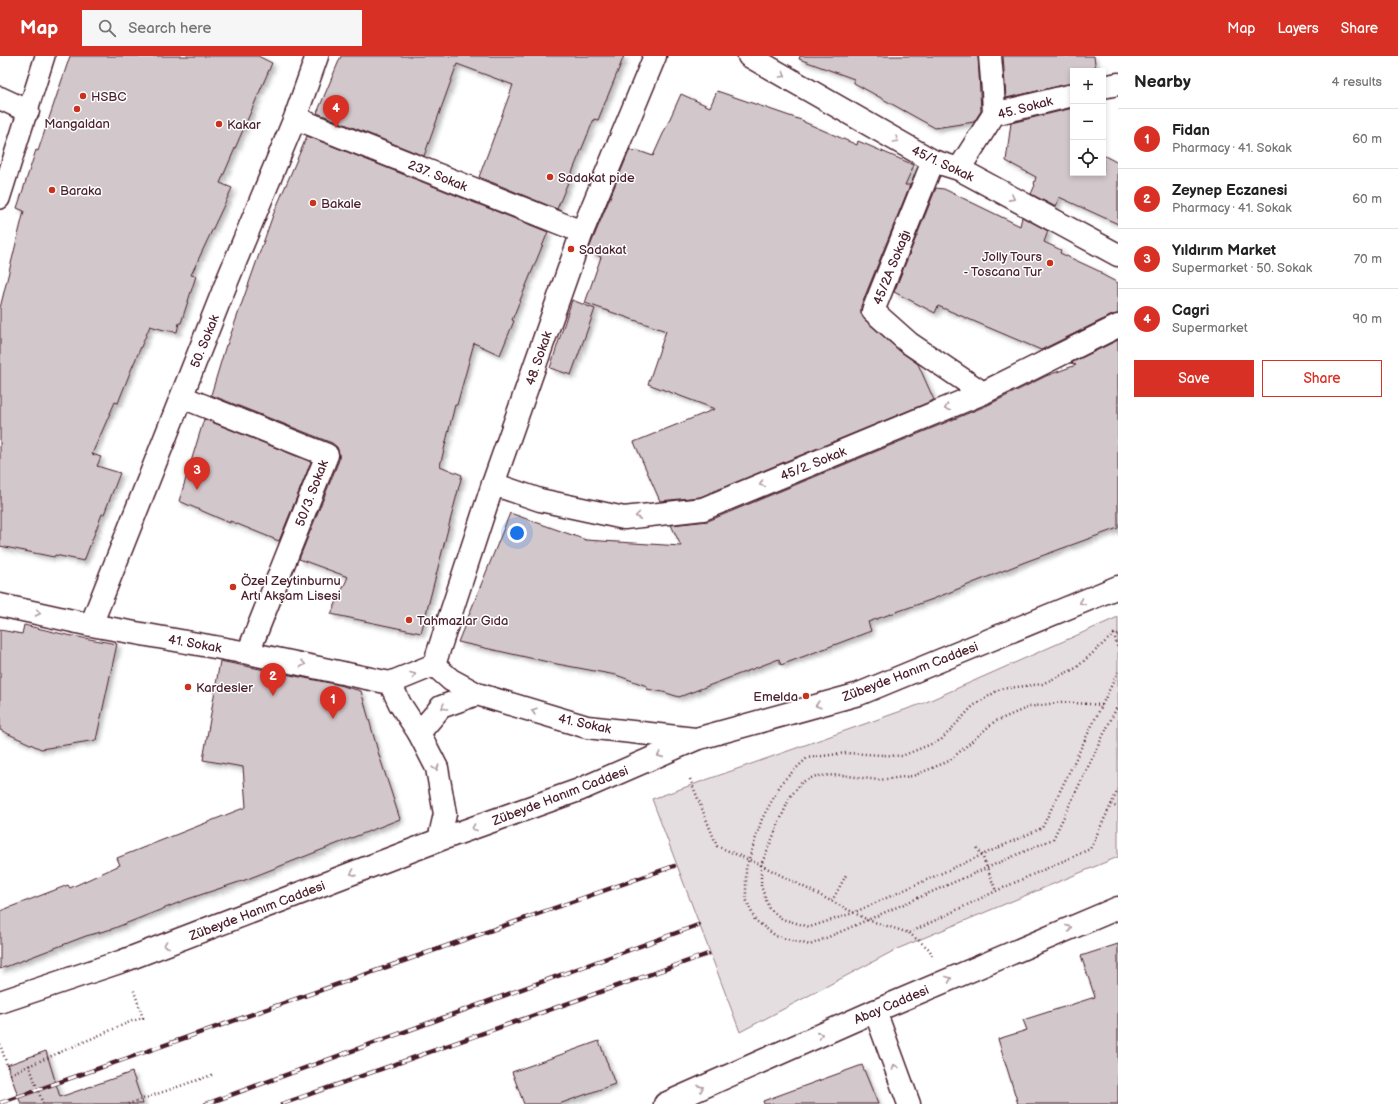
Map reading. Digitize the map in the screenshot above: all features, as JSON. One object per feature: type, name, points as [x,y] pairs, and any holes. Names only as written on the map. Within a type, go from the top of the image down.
[{"type":"main road","name":"48. Sokak","points":[[434,666],[493,484],[582,232],[655,56]]},
{"type":"main road","name":"45/1. Sokak","points":[[749,56],[933,162],[959,169],[1118,255]]},
{"type":"main road","points":[[990,56],[994,114]]},
{"type":"main road","name":"50. Sokak","points":[[91,625],[228,279],[294,118],[314,57]]},
{"type":"main road","points":[[1106,86],[1118,84]]},
{"type":"main road","name":"45. Sokak","points":[[959,169],[994,114],[1070,96]]},
{"type":"main road","points":[[0,98],[28,111]]},
{"type":"main road","name":"237. Sokak","points":[[294,118],[582,232]]},
{"type":"main road","name":"45/2A Sokağı","points":[[933,162],[873,311],[909,342],[983,393]]},
{"type":"main road","name":"45/2. Sokak","points":[[493,484],[540,500],[624,518],[703,509],[983,393],[1118,326]]},
{"type":"main road","name":"50/3. Sokak","points":[[182,397],[327,456],[248,652]]},
{"type":"main road","name":"Zübeyde Hanım Caddesi","points":[[0,1002],[123,961],[439,840],[579,790],[696,739],[859,694],[1118,587]]},
{"type":"main road","name":"41. Sokak","points":[[0,605],[91,625],[248,652],[390,683]]},
{"type":"main road","points":[[434,666],[390,683],[400,704],[419,733],[437,768],[445,814],[439,840]]},
{"type":"main road","name":"41. Sokak","points":[[434,666],[451,680],[477,694],[587,726],[696,739]]},
{"type":"main road","points":[[419,733],[441,707],[477,694]]},
{"type":"main road","name":"Abay Caddesi","points":[[665,1104],[875,1011],[1118,908]]},
{"type":"main road","points":[[875,1011],[909,1104]]},
{"type":"street","points":[[0,199],[45,56]]},
{"type":"path","points":[[1114,634],[1118,635]]},
{"type":"path","points":[[1114,634],[1118,649]]},
{"type":"path","points":[[1114,634],[1076,668],[1042,684],[1000,689],[974,706],[941,740],[902,756],[846,752],[807,758],[782,782],[762,819],[748,859],[746,868],[746,899],[756,920],[776,936],[810,944],[1053,839],[1118,705]]},
{"type":"path","points":[[1102,705],[1062,702],[1029,707],[994,722],[949,760],[913,776],[878,780],[841,776],[816,776],[802,782],[790,797],[760,865],[761,886],[769,908],[782,919],[810,927],[853,913],[1042,828],[1102,705],[1118,672]]},
{"type":"path","points":[[690,779],[717,846],[748,859],[868,920],[909,933],[996,891],[1090,849],[1118,790]]},
{"type":"path","points":[[1111,804],[1118,808]]},
{"type":"path","points":[[977,848],[982,855],[996,891]]},
{"type":"path","points":[[832,901],[846,875]]},
{"type":"path","points":[[0,1044],[10,1074],[132,1021],[143,1018],[123,961]]},
{"type":"path","points":[[29,1065],[43,1104]]},
{"type":"path","points":[[128,1104],[212,1075]]},
{"type":"shaded area","points":[[1118,617],[1118,857],[897,949],[740,1032],[652,799],[924,703]]},
{"type":"building","points":[[70,56],[258,56],[272,63],[220,183],[232,188],[191,275],[196,276],[177,332],[150,326],[118,403],[115,402],[92,454],[101,457],[97,466],[120,473],[84,561],[55,555],[54,557],[0,546],[0,308],[24,211],[17,208]]},
{"type":"building","points":[[341,56],[624,56],[598,120],[594,119],[557,209],[479,177],[513,85],[457,64],[424,156],[317,113]]},
{"type":"building","points":[[800,56],[978,56],[981,111],[974,122],[935,128],[854,83],[854,79],[799,59]]},
{"type":"building","points":[[1003,56],[1094,56],[1096,68],[1070,68],[1070,84],[1006,98]]},
{"type":"building","points":[[717,91],[804,121],[857,145],[858,141],[914,165],[905,185],[910,185],[861,306],[861,313],[865,320],[901,352],[918,364],[934,400],[700,497],[660,501],[634,442],[715,409],[648,384],[666,331],[585,303],[601,257],[588,251],[630,149],[634,152],[636,150],[653,156],[681,94],[710,107]]},
{"type":"building","points":[[1070,109],[1070,176],[1106,176],[1106,157],[1118,163],[1118,224],[1059,197],[1056,207],[1031,194],[1035,185],[1036,177],[1006,161],[1011,123]]},
{"type":"building","points":[[307,136],[548,232],[512,320],[514,321],[500,355],[474,343],[457,405],[455,405],[440,466],[462,475],[421,633],[331,614],[348,577],[299,559],[339,460],[337,447],[332,443],[211,395],[226,345],[273,215]]},
{"type":"building","points":[[936,188],[944,189],[1020,226],[1022,217],[1048,231],[1044,242],[1061,250],[1060,253],[1101,272],[1101,274],[1118,283],[1118,314],[1112,315],[1041,350],[938,306],[935,313],[894,292]]},
{"type":"building","points":[[572,300],[595,309],[571,375],[550,368]]},
{"type":"building","points":[[1118,340],[1118,528],[1025,562],[933,599],[868,622],[871,631],[781,665],[779,659],[679,697],[647,689],[647,686],[616,675],[557,664],[458,642],[510,513],[586,540],[681,546],[671,525],[708,521],[988,405],[1046,376],[1076,365],[1071,363]]},
{"type":"building","points":[[204,419],[311,462],[279,541],[230,521],[230,523],[179,501]]},
{"type":"building","points":[[24,625],[117,644],[96,740],[41,749],[0,730],[0,630],[22,634]]},
{"type":"building","points":[[220,661],[335,684],[361,691],[379,755],[400,819],[245,880],[188,899],[112,929],[86,936],[0,969],[0,911],[68,885],[70,888],[120,865],[117,858],[246,807],[243,767],[203,760]]},
{"type":"building","points":[[1118,944],[1118,1104],[1018,1104],[998,1039],[1027,1030],[1023,1020],[1095,997],[1081,956]]},
{"type":"building","points":[[599,1041],[615,1084],[559,1104],[524,1104],[512,1072]]},
{"type":"building","points":[[46,1051],[60,1097],[132,1072],[143,1104],[21,1104],[7,1065]]},
{"type":"building","points":[[862,1065],[878,1104],[764,1104],[763,1101]]},
{"type":"railway","points":[[0,1103],[674,866]]},
{"type":"railway","points":[[206,1104],[698,925]]},
{"type":"railway","points":[[282,1104],[708,954]]},
{"type":"place","name":"HSBC","points":[[83,96]]},
{"type":"place","name":"Mangaldan","points":[[77,109]]},
{"type":"place","name":"Kakar","points":[[219,124]]},
{"type":"place","name":"Cagri","points":[[336,128]]},
{"type":"place","name":"Sadakat pide","points":[[550,177]]},
{"type":"place","name":"Baraka","points":[[52,190]]},
{"type":"place","name":"Bakale","points":[[313,203]]},
{"type":"place","name":"Sadakat","points":[[571,249]]},
{"type":"place","name":"Jolly Tours - Toscana Tur","points":[[1050,263]]},
{"type":"place","name":"Yıldırım Market","points":[[197,490]]},
{"type":"place","name":"Özel Zeytinburnu Artı Akşam Lisesi","points":[[233,587]]},
{"type":"place","name":"Tahmazlar Gıda","points":[[409,620]]},
{"type":"place","name":"Kardesler","points":[[188,687]]},
{"type":"place","name":"Zeynep Eczanesi","points":[[273,696]]},
{"type":"place","name":"Emelda","points":[[806,696]]},
{"type":"place","name":"Fidan","points":[[333,719]]}]
